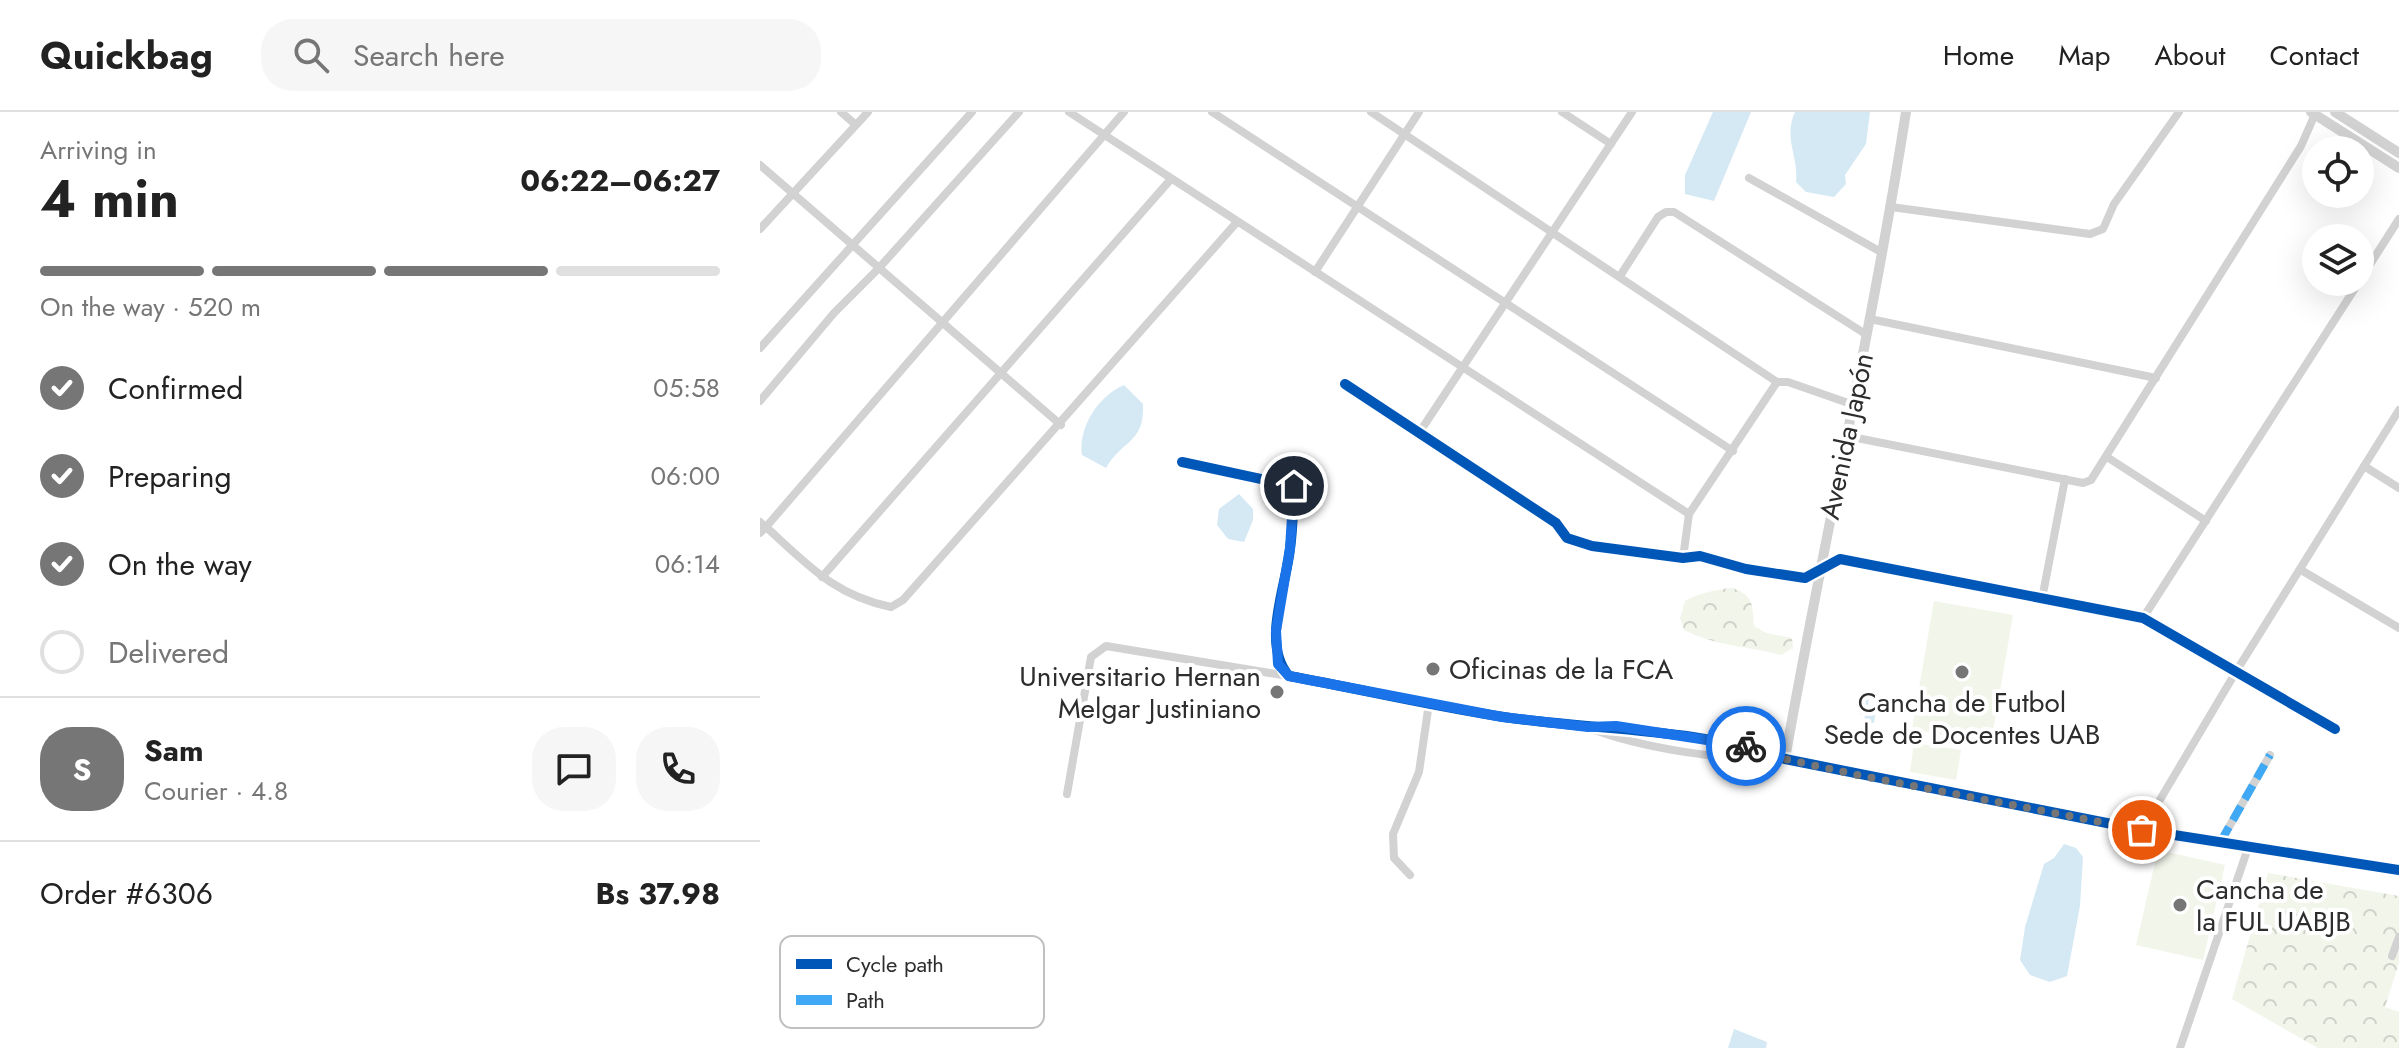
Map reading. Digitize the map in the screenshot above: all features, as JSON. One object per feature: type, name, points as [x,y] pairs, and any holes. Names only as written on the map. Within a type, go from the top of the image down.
[{"type":"street","points":[[841,112],[856,125]]},
{"type":"street","points":[[760,229],[868,112]]},
{"type":"street","points":[[760,348],[972,112]]},
{"type":"street","points":[[760,401],[834,313],[879,268],[1019,112]]},
{"type":"street","points":[[1069,112],[1462,370],[1689,514]]},
{"type":"street","points":[[1124,112],[762,527],[822,577],[857,600],[891,607],[903,600],[1061,425],[1237,222]]},
{"type":"street","points":[[1212,112],[1733,451]]},
{"type":"street","points":[[1371,112],[1777,382],[1788,382],[1854,405]]},
{"type":"street","points":[[1315,272],[1419,112]]},
{"type":"street","points":[[1562,112],[1611,144]]},
{"type":"street","points":[[1419,433],[1507,305],[1632,112]]},
{"type":"street","name":"Avenida Japón","points":[[1785,759],[1819,568],[1854,405],[1906,112]]},
{"type":"street","points":[[1891,207],[2090,234],[2103,229],[2114,204],[2179,112]]},
{"type":"street","points":[[2335,112],[2399,153]]},
{"type":"street","points":[[1847,436],[2083,483],[2091,480],[2301,146],[2314,113],[2399,168]]},
{"type":"street","points":[[760,165],[1061,425]]},
{"type":"street","points":[[1749,178],[1881,252]]},
{"type":"street","points":[[822,577],[1171,179]]},
{"type":"street","points":[[1620,276],[1658,217],[1674,212],[1867,335]]},
{"type":"street","points":[[2374,258],[2399,219]]},
{"type":"street","points":[[2143,618],[2349,296]]},
{"type":"street","points":[[1870,319],[2156,378]]},
{"type":"street","points":[[1683,558],[1689,514],[1777,382]]},
{"type":"street","points":[[1345,384],[1556,523],[1567,538],[1592,546],[1683,558],[1700,556],[1746,569],[1805,578],[1840,559],[2143,618],[2335,729]]},
{"type":"street","points":[[2142,830],[2237,670],[2399,410]]},
{"type":"street","points":[[2107,457],[2206,521]]},
{"type":"street","points":[[1182,462],[1294,486],[1290,548],[1276,631],[1278,664],[1289,676]]},
{"type":"street","points":[[2364,466],[2399,488]]},
{"type":"street","points":[[2042,599],[2065,479]]},
{"type":"street","points":[[2301,570],[2399,628]]},
{"type":"street","points":[[1067,794],[1091,657],[1096,650],[1106,646],[1429,703],[1588,727],[1615,737],[1735,758],[1785,759],[2142,830],[2399,870]]},
{"type":"street","points":[[1410,875],[1394,858],[1393,834],[1419,772],[1429,703]]},
{"type":"street","points":[[2221,841],[2270,755]]},
{"type":"street","points":[[2180,1048],[2249,845]]},
{"type":"street","points":[[2392,956],[2399,937]]},
{"type":"green space","points":[[1732,588],[1749,598],[1754,626],[1766,633],[1792,638],[1793,648],[1781,655],[1720,643],[1684,630],[1680,618],[1685,601],[1707,592]]},
{"type":"green space","name":"Cancha de Futbol Sede de Docentes UAB","points":[[1934,601],[2013,615],[1991,743],[1912,729]]},
{"type":"green space","points":[[1914,743],[1961,750],[1956,780],[1910,772]]},
{"type":"green space","name":"Cancha de la FUL UABJB","points":[[2158,850],[2225,865],[2203,960],[2136,945]]},
{"type":"green space","points":[[2268,873],[2399,896],[2399,963],[2385,1007],[2399,1012],[2399,1048],[2318,1048],[2232,999]]},
{"type":"water","points":[[1713,112],[1751,112],[1714,201],[1685,194],[1685,175]]},
{"type":"water","points":[[1795,112],[1870,112],[1866,144],[1845,175],[1846,184],[1834,197],[1806,192],[1796,182],[1791,139]]},
{"type":"water","points":[[1124,385],[1143,404],[1143,417],[1136,434],[1106,468],[1082,455],[1083,434],[1098,405]]},
{"type":"water","points":[[1239,494],[1253,509],[1253,520],[1244,542],[1228,539],[1217,525],[1219,509]]},
{"type":"water","points":[[1863,693],[1869,694],[1868,707],[1876,708],[1874,723],[1864,722],[1865,715],[1860,714]]},
{"type":"water","points":[[2064,844],[2076,848],[2083,857],[2080,906],[2067,976],[2050,982],[2030,975],[2020,960],[2025,927],[2044,864],[2054,858]]},
{"type":"water","points":[[1734,1029],[1767,1042],[1766,1048],[1728,1048]]},
{"type":"marked path","points":[[2221,841],[2270,755]]},
{"type":"cycle path","points":[[1345,384],[1556,523],[1567,538],[1592,546],[1683,558],[1700,556],[1746,569],[1805,578],[1840,559],[2143,618],[2335,729]]},
{"type":"cycle path","points":[[1182,462],[1294,486],[1291,541],[1276,632],[1281,663],[1289,676],[1504,717],[1716,741],[1785,759],[2142,830],[2399,870]]},
{"type":"way so far","points":[[1746,746],[1785,759],[1862,776],[2142,830]]},
{"type":"place","name":"Oficinas de la FCA","points":[[1433,669]]},
{"type":"place","name":"Cancha de Futbol Sede de Docentes UAB","points":[[1962,672]]},
{"type":"place","name":"Universitario Hernan Melgar Justiniano","points":[[1277,692]]},
{"type":"place","name":"Cancha de la FUL UABJB","points":[[2180,905]]},
{"type":"route","points":[[1294,486],[1290,548],[1276,631],[1278,664],[1289,676],[1502,717],[1588,727],[1616,726],[1746,746]]}]
